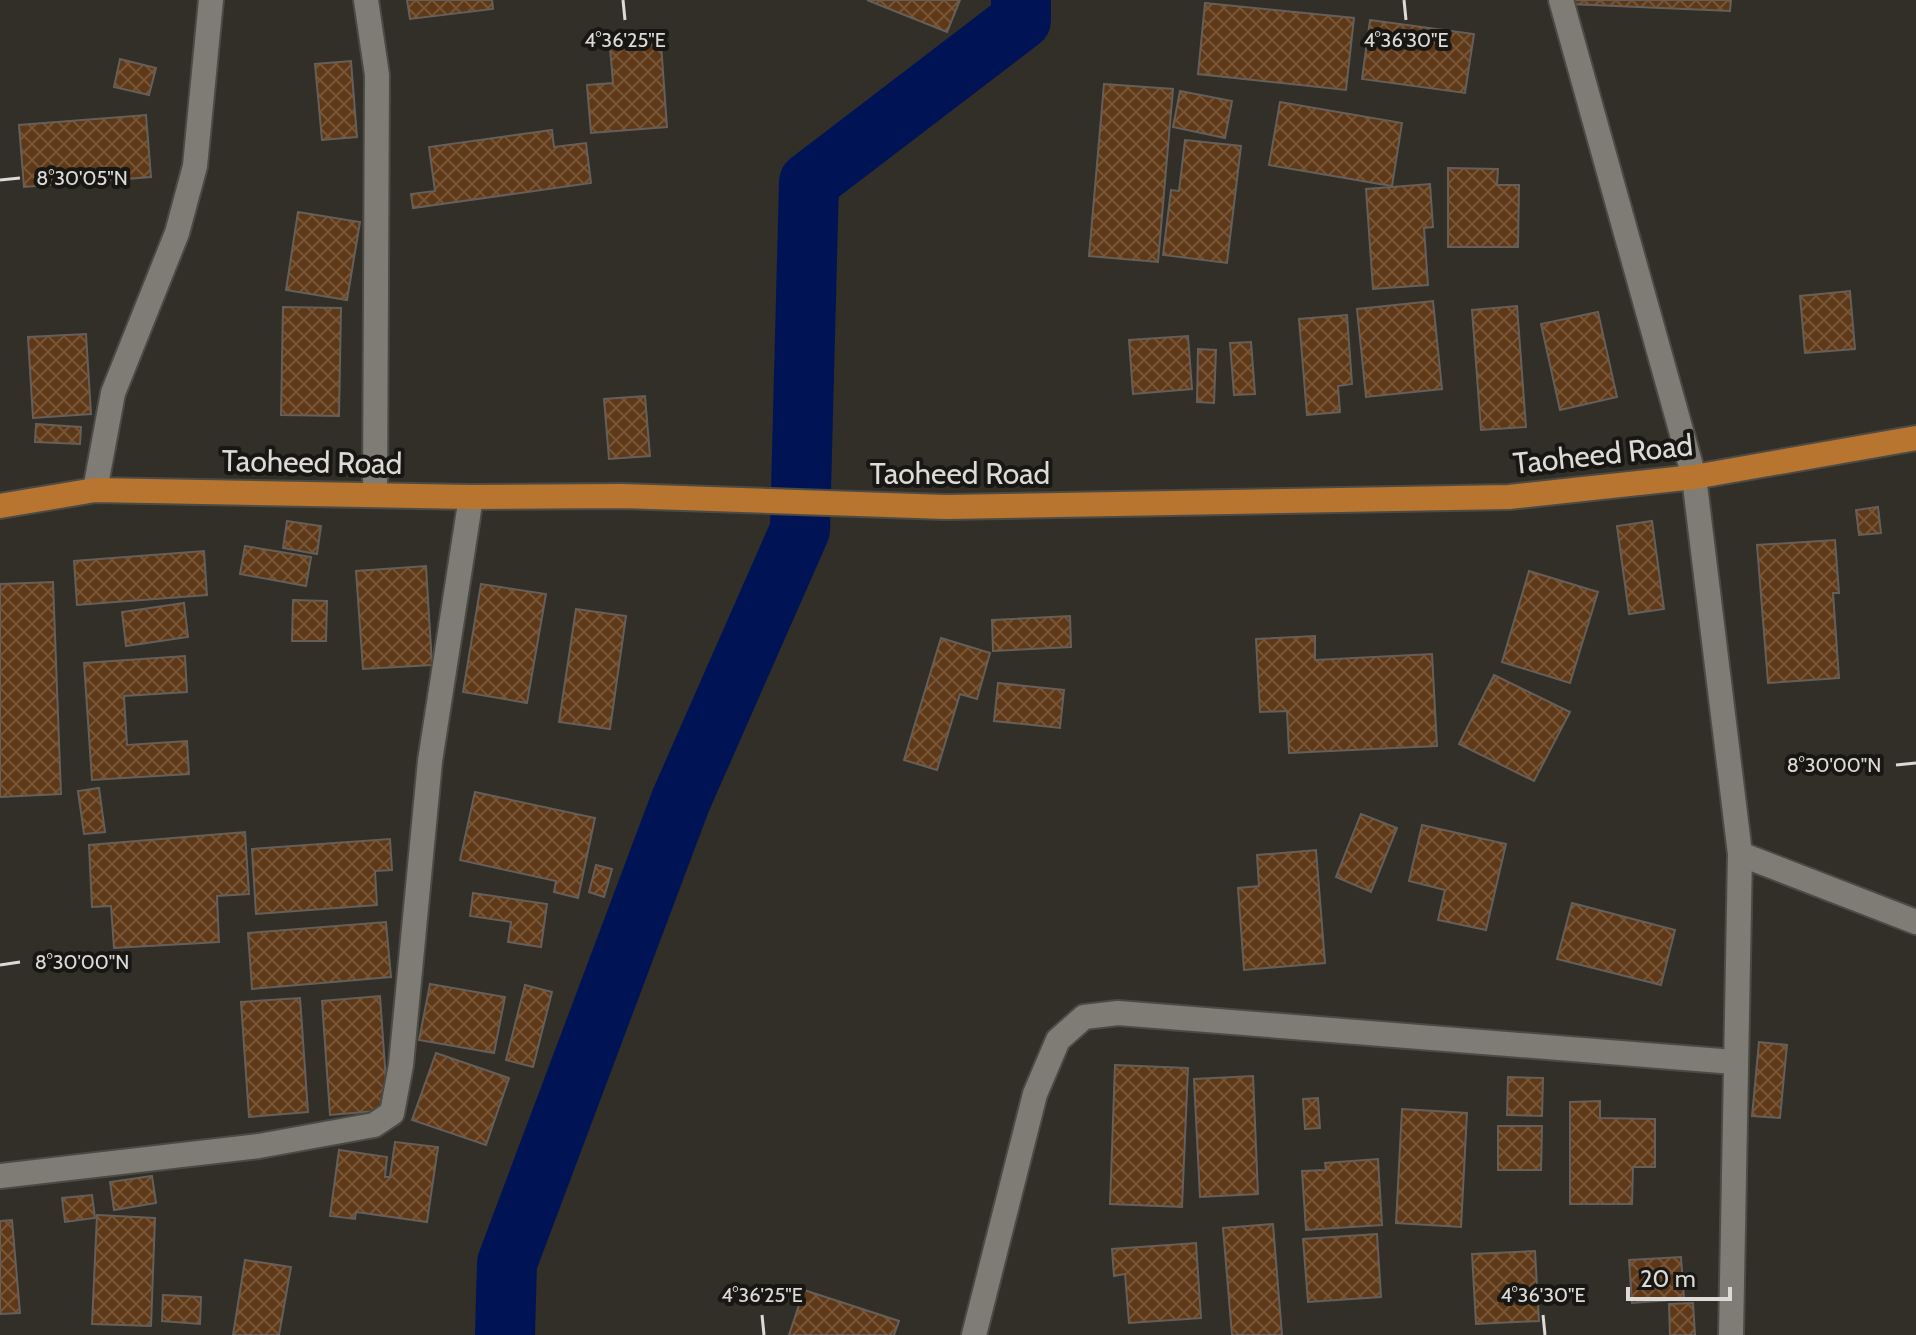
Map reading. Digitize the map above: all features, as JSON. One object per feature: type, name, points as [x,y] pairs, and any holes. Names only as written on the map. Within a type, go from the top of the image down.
[{"type":"main road","name":"Taoheed Road","points":[[0,506],[95,490],[471,497],[622,496],[946,507],[1509,497],[1694,477],[1916,438]]},
{"type":"street","points":[[95,490],[113,393],[177,233],[195,166],[211,0]]},
{"type":"street","points":[[366,0],[377,75],[375,495]]},
{"type":"street","points":[[1561,0],[1694,477],[1740,854],[1731,1335]]},
{"type":"street","points":[[0,1176],[259,1146],[374,1125],[392,1113],[401,1065],[430,761],[471,497]]},
{"type":"street","points":[[1740,854],[1916,922]]},
{"type":"street","points":[[974,1335],[1035,1094],[1058,1040],[1084,1017],[1118,1013],[1734,1062]]},
{"type":"building","points":[[407,0],[492,0],[493,9],[410,19]]},
{"type":"building","points":[[867,0],[960,0],[947,32]]},
{"type":"building","points":[[1571,0],[1731,0],[1730,11],[1570,4]]},
{"type":"building","points":[[1205,3],[1354,18],[1346,90],[1198,74]]},
{"type":"building","points":[[1370,20],[1474,34],[1465,93],[1362,79]]},
{"type":"building","points":[[661,44],[667,127],[591,133],[587,85],[613,83],[610,48]]},
{"type":"building","points":[[120,59],[156,68],[149,95],[114,87]]},
{"type":"building","points":[[351,61],[357,137],[322,140],[315,64]]},
{"type":"building","points":[[1104,84],[1173,89],[1158,262],[1089,256]]},
{"type":"building","points":[[1180,91],[1232,101],[1225,138],[1173,127]]},
{"type":"building","points":[[1280,102],[1402,123],[1392,186],[1269,165]]},
{"type":"building","points":[[146,115],[151,177],[24,187],[19,125]]},
{"type":"building","points":[[552,130],[554,147],[586,143],[591,183],[413,208],[411,194],[435,191],[429,147]]},
{"type":"building","points":[[1185,140],[1241,146],[1227,263],[1163,255],[1171,190],[1179,191]]},
{"type":"building","points":[[1448,168],[1498,169],[1497,185],[1519,185],[1518,247],[1448,247]]},
{"type":"building","points":[[1430,184],[1433,227],[1424,228],[1428,285],[1373,289],[1366,189]]},
{"type":"building","points":[[298,212],[360,222],[347,300],[286,290]]},
{"type":"building","points":[[1850,291],[1855,349],[1805,353],[1800,296]]},
{"type":"building","points":[[1433,301],[1442,389],[1366,397],[1357,309]]},
{"type":"building","points":[[1517,306],[1526,427],[1481,430],[1472,310]]},
{"type":"building","points":[[283,307],[341,308],[339,416],[281,415]]},
{"type":"building","points":[[1598,312],[1617,397],[1560,410],[1541,324]]},
{"type":"building","points":[[1347,315],[1352,384],[1338,386],[1340,412],[1307,415],[1299,319]]},
{"type":"building","points":[[86,334],[91,414],[33,418],[28,337]]},
{"type":"building","points":[[1188,336],[1192,389],[1133,394],[1129,340]]},
{"type":"building","points":[[1251,342],[1255,394],[1234,395],[1230,343]]},
{"type":"building","points":[[1198,349],[1216,350],[1214,403],[1197,402]]},
{"type":"building","points":[[645,396],[650,456],[609,459],[604,399]]},
{"type":"building","points":[[36,424],[81,427],[80,444],[35,442]]},
{"type":"building","points":[[1878,507],[1881,533],[1859,535],[1856,510]]},
{"type":"building","points":[[287,521],[321,526],[317,554],[283,548]]},
{"type":"building","points":[[1652,521],[1664,609],[1629,614],[1617,526]]},
{"type":"building","points":[[1835,540],[1839,593],[1833,593],[1839,678],[1768,683],[1757,545]]},
{"type":"building","points":[[245,546],[311,557],[306,586],[240,574]]},
{"type":"building","points":[[204,551],[207,595],[77,605],[74,561]]},
{"type":"building","points":[[426,566],[432,665],[363,669],[356,571]]},
{"type":"building","points":[[1529,571],[1598,592],[1570,683],[1502,662]]},
{"type":"building","points":[[53,582],[61,794],[0,797],[0,584]]},
{"type":"building","points":[[481,584],[546,594],[527,703],[463,692]]},
{"type":"building","points":[[293,600],[327,601],[326,641],[292,641]]},
{"type":"building","points":[[184,603],[188,637],[126,646],[122,612]]},
{"type":"building","points":[[576,609],[626,616],[610,729],[559,722]]},
{"type":"building","points":[[1070,616],[1071,647],[993,651],[992,620]]},
{"type":"building","points":[[1315,636],[1315,660],[1432,654],[1437,746],[1289,753],[1287,711],[1260,712],[1256,639]]},
{"type":"building","points":[[941,638],[990,653],[977,699],[960,694],[937,770],[904,760]]},
{"type":"building","points":[[185,656],[187,692],[124,696],[127,745],[187,741],[189,774],[92,780],[84,663]]},
{"type":"building","points":[[1494,675],[1570,712],[1534,781],[1459,744]]},
{"type":"building","points":[[998,683],[1064,690],[1060,728],[994,721]]},
{"type":"building","points":[[99,788],[105,832],[84,834],[78,791]]},
{"type":"building","points":[[475,792],[595,818],[578,898],[554,892],[556,881],[460,860]]},
{"type":"building","points":[[1361,814],[1397,828],[1371,892],[1336,877]]},
{"type":"building","points":[[1422,825],[1506,844],[1486,930],[1438,920],[1445,890],[1409,881]]},
{"type":"building","points":[[245,832],[249,894],[217,896],[219,942],[114,948],[111,906],[92,907],[89,845]]},
{"type":"building","points":[[390,839],[392,870],[375,871],[377,905],[256,914],[252,849]]},
{"type":"building","points":[[1316,850],[1325,963],[1244,970],[1238,888],[1259,886],[1257,855]]},
{"type":"building","points":[[596,865],[612,869],[604,897],[589,892]]},
{"type":"building","points":[[473,893],[547,904],[541,947],[508,942],[511,922],[470,916]]},
{"type":"building","points":[[1572,903],[1675,930],[1661,985],[1557,959]]},
{"type":"building","points":[[386,922],[391,977],[252,989],[248,933]]},
{"type":"building","points":[[430,984],[505,997],[494,1053],[419,1040]]},
{"type":"building","points":[[525,985],[552,992],[533,1067],[506,1060]]},
{"type":"building","points":[[380,996],[388,1110],[330,1115],[322,1001]]},
{"type":"building","points":[[300,998],[308,1112],[249,1117],[241,1002]]},
{"type":"building","points":[[1759,1042],[1787,1045],[1780,1118],[1752,1116]]},
{"type":"building","points":[[436,1053],[509,1078],[486,1145],[412,1120]]},
{"type":"building","points":[[1115,1065],[1188,1068],[1182,1207],[1110,1204]]},
{"type":"building","points":[[1253,1076],[1258,1194],[1200,1197],[1194,1079]]},
{"type":"building","points":[[1508,1077],[1543,1078],[1542,1116],[1507,1115]]},
{"type":"building","points":[[1318,1098],[1320,1128],[1305,1129],[1303,1099]]},
{"type":"building","points":[[1600,1101],[1600,1118],[1655,1119],[1655,1167],[1633,1167],[1632,1204],[1570,1204],[1570,1102]]},
{"type":"building","points":[[1402,1109],[1467,1113],[1461,1227],[1396,1223]]},
{"type":"building","points":[[1498,1126],[1542,1126],[1541,1170],[1498,1170]]},
{"type":"building","points":[[395,1142],[438,1147],[427,1222],[356,1212],[355,1219],[330,1216],[339,1150],[387,1157],[385,1177],[390,1177]]},
{"type":"building","points":[[1378,1159],[1382,1225],[1306,1230],[1302,1171],[1326,1170],[1325,1163]]},
{"type":"building","points":[[152,1176],[156,1203],[114,1210],[110,1182]]},
{"type":"building","points":[[92,1195],[95,1218],[65,1222],[62,1198]]},
{"type":"building","points":[[97,1215],[155,1218],[151,1326],[92,1324]]},
{"type":"building","points":[[12,1220],[20,1313],[0,1314],[0,1221]]},
{"type":"building","points":[[1273,1224],[1282,1335],[1232,1335],[1223,1228]]},
{"type":"building","points":[[1377,1234],[1381,1297],[1308,1302],[1303,1239]]},
{"type":"building","points":[[1196,1243],[1201,1318],[1129,1323],[1125,1274],[1114,1276],[1112,1249]]},
{"type":"building","points":[[1535,1251],[1539,1321],[1476,1324],[1472,1254]]},
{"type":"building","points":[[1681,1257],[1684,1299],[1632,1303],[1629,1260]]},
{"type":"building","points":[[245,1260],[291,1267],[279,1335],[233,1335]]},
{"type":"building","points":[[804,1290],[899,1321],[894,1335],[789,1335]]},
{"type":"building","points":[[163,1295],[201,1297],[200,1324],[162,1321]]},
{"type":"building","points":[[1693,1303],[1695,1335],[1670,1335],[1669,1304]]},
{"type":"waterway","points":[[505,1335],[507,1263],[681,800],[800,530],[809,182],[1021,20],[1021,0]]}]
